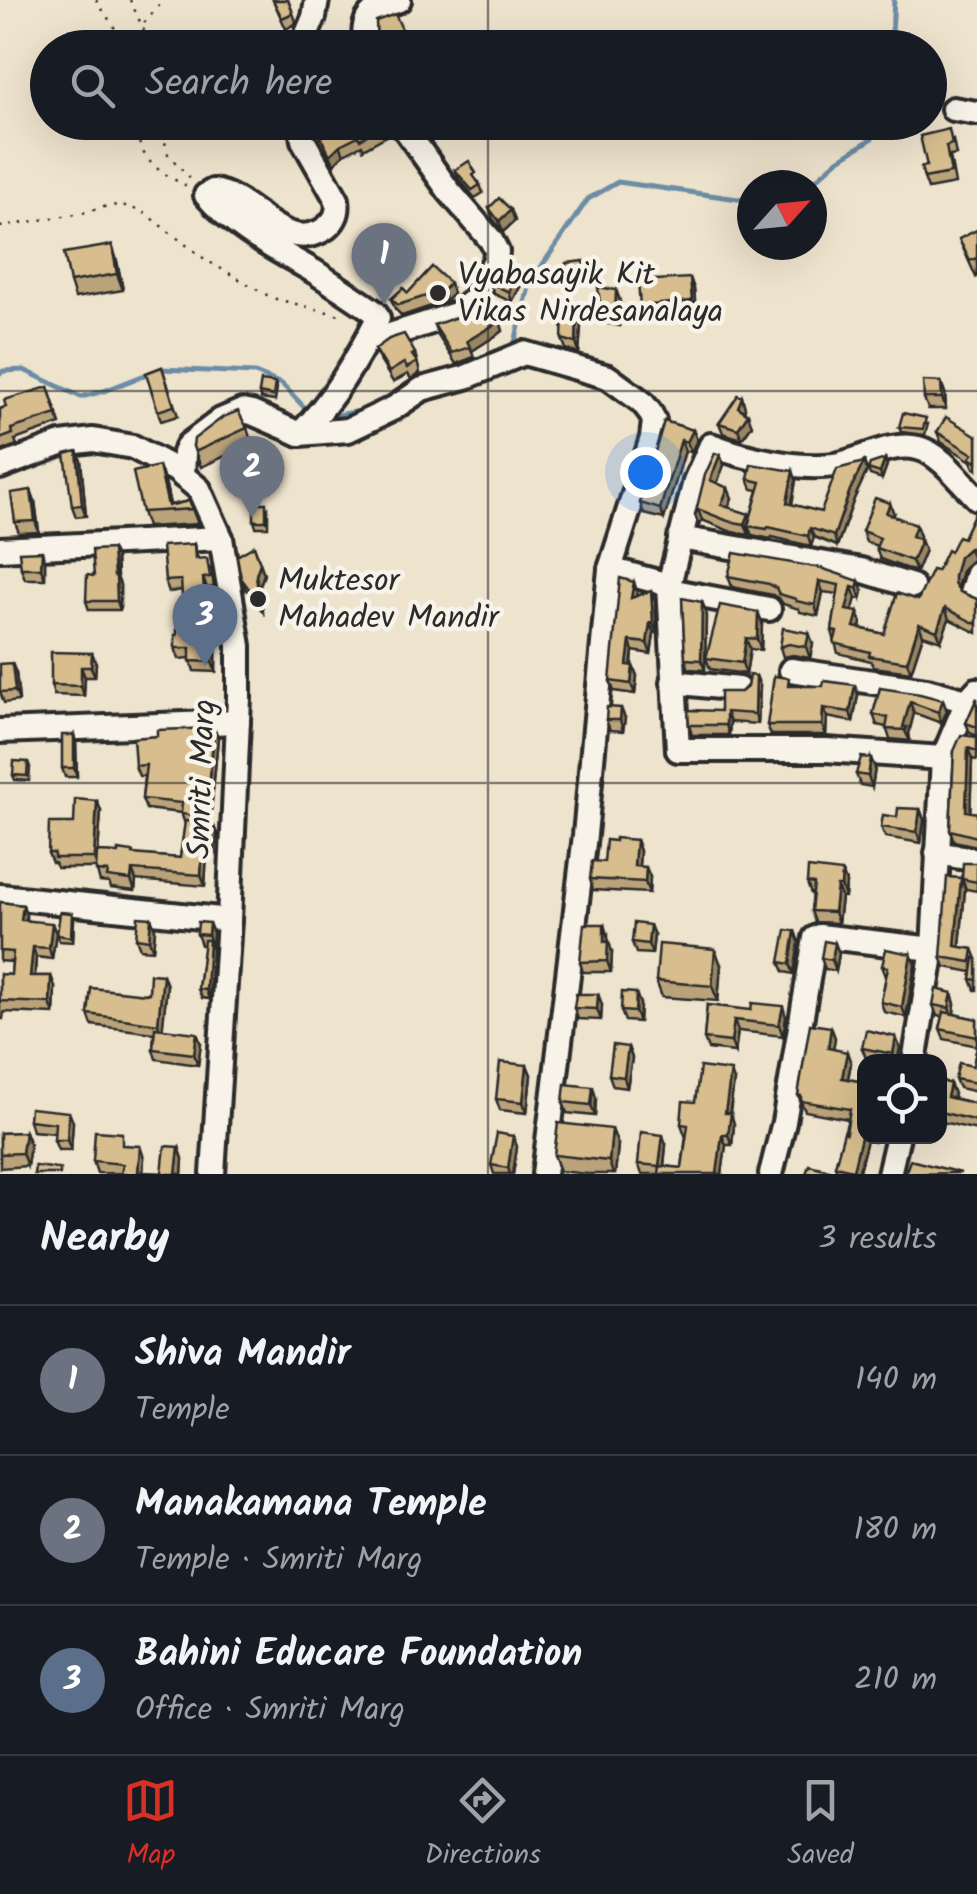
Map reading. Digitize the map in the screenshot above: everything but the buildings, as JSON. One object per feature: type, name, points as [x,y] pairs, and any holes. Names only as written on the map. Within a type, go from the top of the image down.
[{"type":"street","points":[[308,30],[316,0]]},
{"type":"street","points":[[364,30],[367,17],[376,9],[399,0]]},
{"type":"street","points":[[953,109],[977,114]]},
{"type":"street","points":[[300,434],[332,395],[378,318],[375,312],[319,274],[245,231],[206,196],[213,191],[232,196],[270,224],[295,235],[311,235],[328,226],[336,219],[337,200],[303,140]]},
{"type":"street","points":[[370,335],[456,314],[474,298],[497,252],[413,140]]},
{"type":"street","points":[[183,476],[188,445],[221,420],[242,412],[300,434],[348,430],[394,408],[422,389],[466,377],[524,353],[608,377],[650,412],[654,430],[610,570],[585,836],[544,1174]]},
{"type":"street","name":"Smriti Marg","points":[[0,467],[61,444],[93,440],[132,447],[199,489],[221,538],[238,646],[238,722],[213,1174]]},
{"type":"street","points":[[944,758],[826,750],[678,750],[669,588],[694,482],[711,445],[803,467],[836,465],[898,446],[920,448],[977,498]]},
{"type":"street","points":[[0,549],[221,538]]},
{"type":"street","points":[[680,538],[861,570],[912,586]]},
{"type":"street","points":[[610,570],[669,588],[768,609]]},
{"type":"street","points":[[977,573],[972,590],[977,593]]},
{"type":"street","points":[[791,670],[972,695],[944,758],[933,949],[915,1054]]},
{"type":"street","points":[[673,682],[738,689]]},
{"type":"street","points":[[0,731],[238,722]]},
{"type":"street","points":[[937,853],[977,860]]},
{"type":"street","points":[[0,896],[230,920]]},
{"type":"street","points":[[771,1174],[784,1122],[815,938],[933,949]]},
{"type":"street","points":[[889,1174],[896,1144]]},
{"type":"path","points":[[96,0],[116,30]]},
{"type":"path","points":[[130,0],[145,30]]},
{"type":"path","points":[[143,24],[164,0]]},
{"type":"path","points":[[137,140],[145,157],[160,173],[206,196]]},
{"type":"path","points":[[164,140],[168,154],[206,196]]},
{"type":"path","points":[[0,228],[122,205],[152,218],[206,260],[272,298],[353,318],[370,335]]},
{"type":"waterway","points":[[892,30],[894,0]]},
{"type":"waterway","points":[[827,170],[870,140]]},
{"type":"waterway","points":[[511,348],[530,283],[588,199],[618,182],[737,199]]},
{"type":"waterway","points":[[160,369],[255,373],[282,384],[304,407]]},
{"type":"waterway","points":[[0,374],[24,370],[81,397],[150,373]]},
{"type":"waterway","points":[[388,399],[408,386]]},
{"type":"waterway","points":[[327,417],[373,406]]},
{"type":"place","name":"Vyabasayik Kit Vikas Nirdesanalaya","points":[[438,293]]},
{"type":"place","name":"Shiva Mandir","points":[[384,305]]},
{"type":"place","name":"Manakamana Temple","points":[[252,518]]},
{"type":"place","name":"Muktesor Mahadev Mandir","points":[[258,599]]},
{"type":"place","name":"Bahini Educare Foundation","points":[[205,666]]}]
